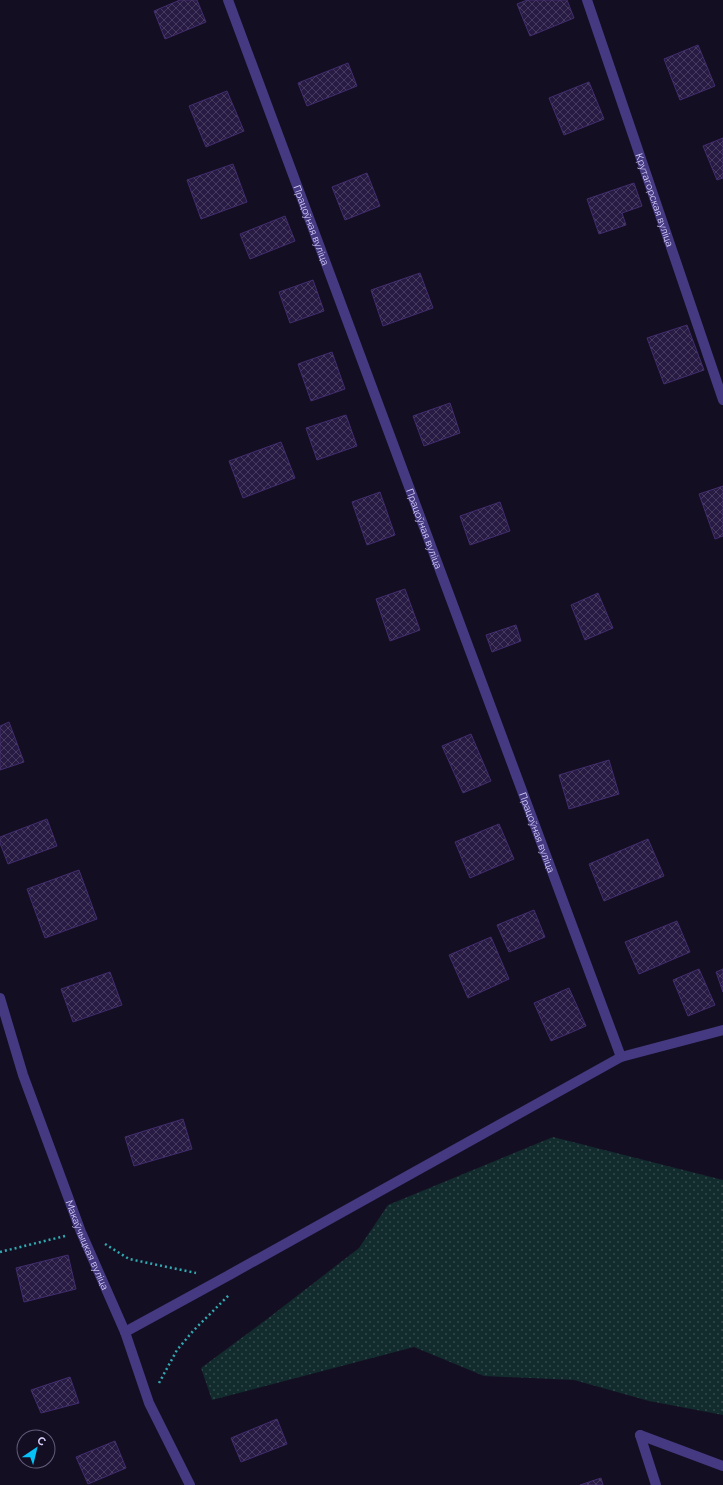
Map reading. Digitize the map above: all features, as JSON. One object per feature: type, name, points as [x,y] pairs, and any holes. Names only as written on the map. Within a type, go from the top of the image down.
[{"type":"street","name":"Працоўная вуліца","points":[[228,0],[621,1057]]},
{"type":"street","name":"Крутагорская вуліца","points":[[587,0],[723,400]]},
{"type":"street","name":"Макаўчыцкая вуліца","points":[[0,998],[23,1075],[81,1232],[125,1332],[149,1402],[190,1485]]},
{"type":"street","points":[[125,1332],[621,1057],[723,1030]]},
{"type":"street","points":[[656,1485],[640,1435],[723,1466]]},
{"type":"path","points":[[0,1252],[81,1232],[129,1259],[201,1274]]},
{"type":"path","points":[[149,1402],[177,1350],[193,1331],[231,1294]]},
{"type":"green space","points":[[553,1137],[723,1180],[723,1415],[649,1401],[574,1380],[484,1376],[414,1347],[212,1400],[201,1368],[359,1248],[388,1205]]},
{"type":"building","points":[[180,0],[197,0],[206,22],[165,39],[154,11]]},
{"type":"building","points":[[527,0],[567,0],[574,18],[530,36],[517,4]]},
{"type":"building","points":[[698,45],[715,86],[680,100],[664,59]]},
{"type":"building","points":[[348,63],[357,86],[307,106],[298,83]]},
{"type":"building","points":[[589,82],[604,119],[564,135],[549,98]]},
{"type":"building","points":[[227,91],[244,131],[206,147],[189,106]]},
{"type":"building","points":[[723,138],[723,178],[717,180],[703,146]]},
{"type":"building","points":[[233,164],[247,202],[201,219],[187,180]]},
{"type":"building","points":[[367,173],[380,206],[345,220],[332,187]]},
{"type":"building","points":[[634,183],[642,206],[622,213],[626,225],[599,234],[587,199]]},
{"type":"building","points":[[285,216],[295,241],[250,259],[240,234]]},
{"type":"building","points":[[420,273],[433,308],[383,326],[371,290]]},
{"type":"building","points":[[313,280],[324,311],[290,323],[279,292]]},
{"type":"building","points":[[687,325],[704,370],[664,384],[647,338]]},
{"type":"building","points":[[332,352],[345,389],[311,401],[298,364]]},
{"type":"building","points":[[450,403],[460,433],[424,446],[413,416]]},
{"type":"building","points":[[346,415],[357,446],[317,460],[306,428]]},
{"type":"building","points":[[281,442],[295,478],[243,498],[229,461]]},
{"type":"building","points":[[723,486],[723,536],[715,539],[699,494]]},
{"type":"building","points":[[380,492],[395,535],[367,545],[352,502]]},
{"type":"building","points":[[500,502],[510,531],[470,545],[460,516]]},
{"type":"building","points":[[405,589],[420,630],[390,641],[376,599]]},
{"type":"building","points":[[598,593],[613,628],[585,640],[571,605]]},
{"type":"building","points":[[516,625],[521,641],[492,652],[486,635]]},
{"type":"building","points":[[9,722],[24,762],[0,770],[0,726]]},
{"type":"building","points":[[471,734],[491,781],[463,793],[442,746]]},
{"type":"building","points":[[609,760],[619,794],[569,809],[559,775]]},
{"type":"building","points":[[47,819],[57,846],[8,864],[0,843],[0,837]]},
{"type":"building","points":[[499,824],[514,859],[470,878],[455,842]]},
{"type":"building","points":[[648,839],[664,876],[604,901],[589,864]]},
{"type":"building","points":[[79,870],[97,919],[45,938],[27,889]]},
{"type":"building","points":[[534,910],[545,937],[509,952],[497,925]]},
{"type":"building","points":[[677,921],[690,952],[639,974],[625,942]]},
{"type":"building","points":[[491,937],[509,979],[468,998],[449,955]]},
{"type":"building","points":[[699,969],[715,1005],[688,1016],[673,980]]},
{"type":"building","points":[[723,969],[723,992],[716,972]]},
{"type":"building","points":[[110,972],[122,1005],[73,1022],[61,989]]},
{"type":"building","points":[[569,988],[586,1026],[551,1041],[534,1003]]},
{"type":"building","points":[[183,1119],[192,1149],[134,1166],[125,1137]]},
{"type":"building","points":[[68,1255],[76,1289],[24,1302],[16,1268]]},
{"type":"building","points":[[70,1377],[79,1403],[41,1413],[31,1390]]},
{"type":"building","points":[[277,1419],[287,1444],[241,1462],[231,1438]]},
{"type":"building","points":[[115,1441],[126,1468],[88,1484],[76,1457]]},
{"type":"building","points":[[601,1478],[603,1485],[580,1485]]}]
